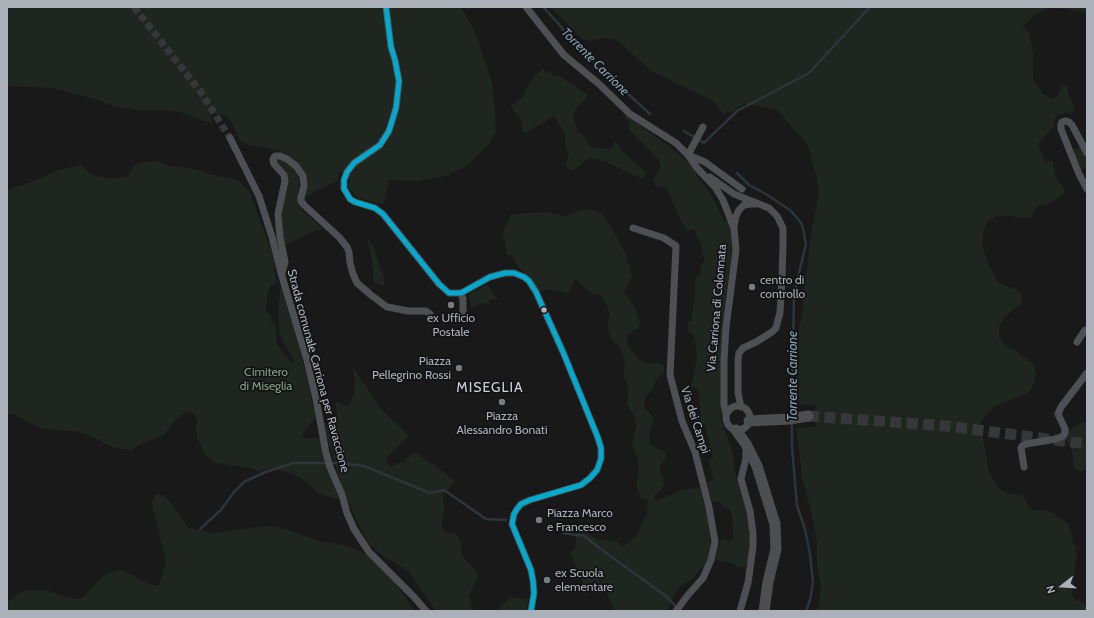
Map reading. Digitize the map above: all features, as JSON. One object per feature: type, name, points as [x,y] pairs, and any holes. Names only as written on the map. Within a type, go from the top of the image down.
[{"type":"main road","points":[[744,420],[789,413],[805,417]]},
{"type":"main road","name":"Via Carriona di Colonnata","points":[[744,420],[746,444],[757,466],[775,524],[776,549],[768,582],[764,611]]},
{"type":"street","points":[[386,7],[391,47],[399,81],[396,108],[389,131],[380,145],[354,163],[347,172],[344,180],[344,189],[350,199],[376,208],[383,214],[439,284],[449,293],[459,293],[490,277],[505,273],[514,273],[529,281],[536,292],[563,352],[601,448],[601,459],[597,470],[581,485],[530,500],[521,504],[514,514],[512,524],[532,576],[534,593],[531,611]]},
{"type":"street","name":"Via Carriona di Colonnata","points":[[526,7],[564,55],[604,88],[630,114],[676,143],[688,155],[697,168],[715,187],[723,200],[734,228]]},
{"type":"street","points":[[1087,152],[1072,125],[1069,122],[1062,122],[1061,129],[1079,174],[1087,189]]},
{"type":"street","points":[[703,127],[688,155],[705,162],[742,189]]},
{"type":"street","name":"Strada comunale Carriona per Ravaccione","points":[[230,138],[259,196],[272,237],[281,274],[305,352],[330,467],[342,495],[347,513],[354,529],[369,552],[426,611]]},
{"type":"street","points":[[281,274],[284,262],[278,214],[285,181],[284,175],[274,164],[273,160],[275,156],[280,156],[287,159],[296,166],[302,176],[304,186],[301,202],[339,237],[347,247],[353,274],[357,282],[387,307],[408,311],[426,311],[430,314]]},
{"type":"street","name":"Via Carriona di Colonnata","points":[[697,168],[734,194],[762,204],[769,208],[774,212],[783,228],[780,313],[776,328],[772,332],[743,348],[739,353],[738,393],[744,420],[733,429],[727,424],[724,405],[724,360],[726,327],[736,250],[734,228],[736,216],[744,205],[762,204]]},
{"type":"street","name":"Via dei Campi","points":[[633,228],[664,238],[676,246],[670,375],[682,421],[695,452],[709,507],[715,542],[711,560],[703,578],[676,611]]},
{"type":"street","points":[[459,293],[462,299],[462,314]]},
{"type":"street","points":[[1076,342],[1085,330],[1087,331]]},
{"type":"street","points":[[1024,467],[1022,446],[1056,439],[1063,436],[1065,429],[1058,414],[1061,407],[1087,373]]},
{"type":"street","points":[[726,414],[734,407],[744,420]]},
{"type":"street","points":[[740,611],[748,583],[753,547],[750,511],[741,479],[746,458],[746,444]]},
{"type":"green space","points":[[7,7],[461,7],[474,29],[492,82],[496,132],[488,145],[468,165],[447,176],[416,181],[389,180],[383,205],[359,198],[354,195],[349,188],[350,177],[339,172],[337,181],[314,192],[303,200],[305,191],[296,162],[286,154],[277,150],[246,144],[240,141],[230,119],[226,116],[210,114],[213,124],[183,113],[167,110],[136,110],[113,106],[98,100],[52,88],[7,86]]},
{"type":"green space","points":[[550,7],[1087,7],[1087,13],[1067,9],[1049,8],[1035,15],[1023,26],[1028,31],[1030,37],[1033,53],[1033,79],[1036,84],[1042,93],[1052,99],[1057,96],[1062,85],[1067,86],[1069,97],[1075,106],[1072,114],[1066,113],[1058,115],[1054,120],[1055,125],[1038,144],[1045,163],[1052,160],[1055,174],[1065,192],[1049,204],[1038,206],[1031,217],[1020,218],[996,216],[987,222],[983,233],[982,244],[988,264],[999,283],[1021,292],[1022,302],[1005,317],[999,326],[999,337],[1006,347],[1016,351],[1034,364],[1036,375],[1033,386],[1028,393],[995,406],[980,422],[989,472],[999,488],[1007,493],[1022,495],[1029,507],[1033,510],[1052,512],[1067,523],[1071,531],[1073,543],[1076,547],[1077,556],[1072,595],[1075,599],[1087,605],[1087,611],[816,611],[819,604],[821,589],[817,564],[817,541],[811,510],[802,479],[796,428],[816,427],[815,405],[796,405],[796,366],[799,327],[803,312],[803,296],[810,240],[819,193],[817,178],[808,146],[804,139],[777,110],[746,104],[731,112],[723,114],[713,101],[651,71],[618,41],[606,38],[590,41],[582,39]]},
{"type":"green space","points":[[544,68],[545,73],[551,71],[553,77],[558,75],[588,95],[574,112],[573,117],[578,131],[591,147],[611,149],[616,140],[624,153],[644,171],[644,178],[632,175],[607,162],[590,158],[586,159],[575,169],[571,170],[568,168],[566,165],[569,154],[566,148],[564,132],[554,116],[525,133],[523,131],[521,120],[510,106],[523,96],[533,77]]},
{"type":"green space","points":[[622,113],[674,150],[691,165],[697,176],[712,196],[724,221],[727,219],[732,233],[732,250],[726,295],[722,344],[721,421],[733,453],[733,464],[748,516],[750,541],[749,562],[745,567],[739,567],[729,562],[716,560],[720,542],[725,539],[730,542],[732,540],[732,515],[729,509],[724,507],[719,502],[712,501],[707,482],[714,480],[708,459],[713,458],[705,425],[701,424],[697,388],[691,387],[697,359],[695,339],[688,331],[688,322],[692,320],[693,304],[695,302],[695,278],[700,275],[701,264],[704,262],[701,242],[697,238],[695,229],[687,231],[675,208],[669,192],[665,187],[654,185],[654,179],[660,169],[658,159],[628,129],[630,124]]},
{"type":"green space","points":[[1080,147],[1087,158],[1087,167],[1081,170],[1072,150]]},
{"type":"green space","points":[[277,159],[288,163],[297,172],[299,177],[298,197],[302,210],[323,229],[312,232],[284,246],[280,224],[288,182],[288,174],[277,163]]},
{"type":"green space","name":"Cimitero di Miseglia","points":[[157,161],[171,166],[190,168],[238,180],[249,191],[273,255],[276,280],[275,285],[271,285],[268,293],[266,311],[271,315],[271,323],[275,323],[277,345],[292,364],[294,361],[283,342],[279,331],[278,311],[281,284],[305,369],[315,416],[314,420],[306,428],[302,436],[307,439],[314,437],[321,438],[339,497],[335,499],[318,493],[308,483],[299,477],[275,468],[259,471],[251,468],[214,462],[205,454],[198,440],[196,431],[196,417],[187,411],[175,420],[164,435],[131,450],[115,448],[91,436],[73,431],[42,429],[13,414],[7,414],[7,190],[29,183],[56,171],[82,164],[86,170],[94,175],[111,179],[128,176],[134,165]]},
{"type":"green space","points":[[581,210],[592,210],[602,214],[625,252],[632,276],[624,291],[635,308],[640,323],[637,329],[628,335],[628,346],[638,359],[643,362],[648,364],[659,363],[664,366],[664,372],[656,379],[653,389],[645,398],[644,403],[645,408],[653,417],[653,423],[650,428],[650,444],[665,452],[666,457],[660,467],[664,484],[662,489],[654,496],[656,501],[683,490],[700,487],[707,514],[710,544],[709,555],[705,565],[693,578],[679,587],[668,611],[614,611],[607,592],[598,587],[584,595],[582,580],[570,552],[573,551],[576,546],[576,535],[580,530],[600,540],[619,543],[622,547],[636,537],[647,513],[648,499],[642,499],[636,483],[639,472],[638,460],[632,445],[636,421],[627,404],[629,392],[624,376],[625,359],[619,347],[611,339],[607,325],[610,314],[603,298],[598,294],[593,294],[588,291],[576,279],[568,293],[552,290],[538,291],[535,284],[517,265],[512,255],[507,256],[505,241],[502,236],[511,214],[548,212],[565,216]]},
{"type":"green space","points":[[367,240],[369,240],[371,244],[372,243],[383,275],[385,284],[382,286],[374,282],[371,254]]},
{"type":"green space","points":[[487,284],[498,299],[490,300],[489,305],[482,303],[471,308],[469,294]]},
{"type":"green space","points":[[352,366],[382,410],[409,435],[385,459],[390,467],[400,462],[403,463],[414,452],[455,481],[444,493],[442,526],[444,531],[456,534],[459,538],[462,556],[476,570],[478,575],[469,596],[474,611],[436,611],[408,571],[381,555],[370,545],[358,524],[341,484],[325,430],[325,424],[336,418],[337,413],[335,401],[348,406],[354,395],[355,381]]},
{"type":"green space","points":[[1083,422],[1087,424],[1087,469],[1082,471],[1075,470],[1071,449],[1066,436],[1068,431]]},
{"type":"green space","points":[[156,493],[166,497],[189,528],[215,533],[270,526],[289,530],[323,542],[344,545],[360,551],[373,560],[393,580],[415,611],[7,611],[7,602],[23,591],[49,591],[75,599],[84,597],[103,576],[112,571],[122,570],[145,582],[159,586],[166,562],[152,503]]},
{"type":"green space","points":[[513,597],[528,600],[526,611],[496,611],[508,599]]},
{"type":"waterway","name":"Torrente Carrione","points":[[543,7],[577,47],[650,114]]},
{"type":"waterway","points":[[684,131],[704,143],[737,111],[809,73],[870,7]]},
{"type":"waterway","name":"Torrente Carrione","points":[[737,173],[749,185],[766,194],[791,211],[802,224],[806,244],[794,294],[792,416]]},
{"type":"waterway","name":"Torrente Carrione","points":[[792,421],[792,447],[797,506],[805,529],[810,554],[813,583],[810,600],[806,611]]},
{"type":"waterway","points":[[200,529],[221,510],[234,492],[244,482],[263,473],[293,463],[339,463],[364,466],[430,493],[444,490],[486,519],[506,520]]},
{"type":"waterway","points":[[563,533],[584,536],[667,597],[677,608]]},
{"type":"tunnel","points":[[134,7],[200,91],[230,138]]},
{"type":"tunnel","points":[[808,416],[947,426],[1087,444]]},
{"type":"transit line","points":[[386,7],[391,47],[399,81],[396,108],[389,131],[380,145],[354,163],[347,172],[344,180],[344,189],[350,199],[375,208],[383,214],[439,284],[449,293],[461,293],[490,277],[505,273],[514,273],[529,281],[536,292],[563,352],[601,448],[601,459],[597,470],[581,485],[530,500],[521,504],[514,514],[512,524],[531,570],[533,581],[534,593],[531,611]]},
{"type":"place","name":"centro di controllo","points":[[752,287]]},
{"type":"place","name":"ex Ufficio Postale","points":[[451,305]]},
{"type":"place","name":"Piazza Pellegrino Rossi","points":[[459,368]]},
{"type":"place","name":"Piazza Alessandro Bonati","points":[[502,402]]},
{"type":"place","name":"Piazza Marco e Francesco","points":[[539,520]]},
{"type":"place","name":"ex Scuola elementare","points":[[547,580]]},
{"type":"district","name":"MISEGLIA","points":[[490,388]]}]
